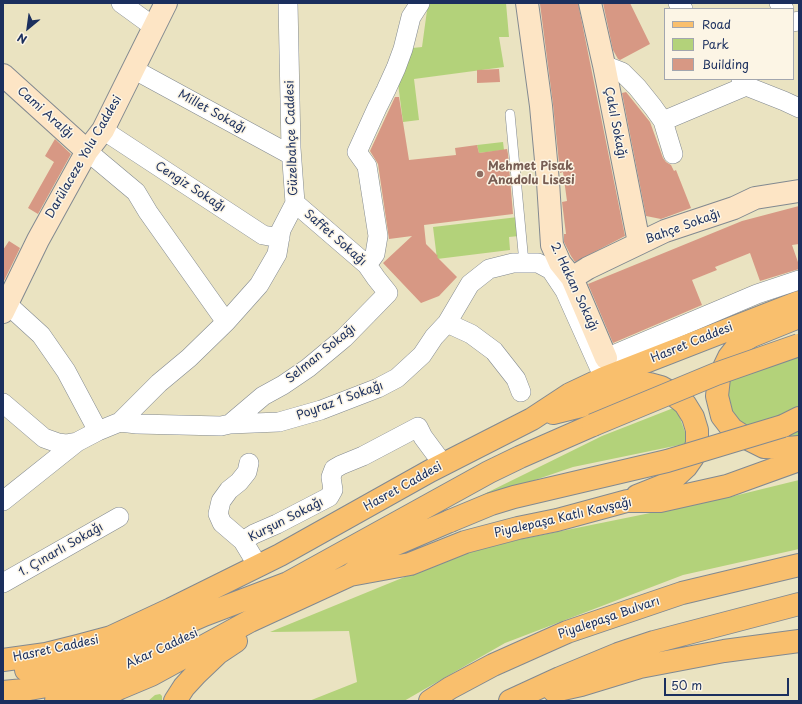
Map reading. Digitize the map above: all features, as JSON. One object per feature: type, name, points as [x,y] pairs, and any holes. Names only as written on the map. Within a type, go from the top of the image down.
[{"type":"main road","name":"Hasret Caddesi","points":[[3,660],[46,654],[111,637],[258,566],[330,528],[443,464],[532,419],[570,394],[605,368],[799,302]]},
{"type":"main road","points":[[799,317],[752,336],[740,343],[729,357],[719,378],[717,396],[722,416],[732,429],[746,438],[764,447],[799,447]]},
{"type":"main road","points":[[3,671],[71,666],[115,654],[204,615],[288,584],[489,472],[520,457],[716,374],[799,345]]},
{"type":"main road","points":[[532,419],[581,406],[617,390],[641,384],[650,384],[661,387],[685,404],[693,417],[697,430],[697,443],[692,457],[686,467],[673,479],[662,486],[626,501]]},
{"type":"main road","points":[[94,701],[151,675],[250,621],[350,575],[380,551],[491,504],[514,497],[667,461],[794,422]]},
{"type":"main road","name":"Piyalepaşa Katlı Kavşağı","points":[[350,575],[410,564],[465,542],[518,528],[557,520],[626,501],[660,501],[727,486],[799,460]]},
{"type":"main road","name":"Piyalepaşa Bulvarı","points":[[430,701],[450,688],[493,665],[567,632],[682,593],[799,565]]},
{"type":"main road","name":"Akar Caddesi","points":[[3,692],[24,690],[89,678],[146,659],[198,633],[288,584]]},
{"type":"main road","points":[[512,700],[589,665],[647,644],[799,604]]},
{"type":"main road","points":[[175,701],[184,687],[218,653],[245,635],[250,621]]},
{"type":"main road","points":[[512,700],[581,685],[640,667],[724,651],[799,641]]},
{"type":"main road","points":[[56,701],[120,688]]},
{"type":"street","points":[[121,3],[154,27]]},
{"type":"street","name":"Darülaceze Yolu Caddesi","points":[[5,308],[38,240],[87,151],[103,130],[166,3]]},
{"type":"street","name":"Güzelbahçe Caddesi","points":[[120,422],[159,383],[189,358],[226,322],[259,285],[277,254],[281,230],[295,203],[291,155],[288,3]]},
{"type":"street","points":[[368,265],[375,254],[378,236],[367,166],[358,152],[396,68],[403,49],[411,17],[420,3]]},
{"type":"street","name":"2. Hakan Sokağı","points":[[527,3],[541,106],[552,245],[560,263],[572,278],[605,368]]},
{"type":"street","name":"Çakıl Sokağı","points":[[590,3],[604,65],[639,243]]},
{"type":"street","points":[[604,65],[622,72],[637,87],[663,121],[673,154]]},
{"type":"street","name":"Millet Sokağı","points":[[133,69],[291,155]]},
{"type":"street","name":"Cami Aralğı","points":[[3,75],[87,151]]},
{"type":"street","points":[[663,121],[743,82],[794,99]]},
{"type":"street","name":"Cengiz Sokağı","points":[[103,130],[263,235],[280,238]]},
{"type":"street","points":[[87,151],[136,192],[148,212],[226,322]]},
{"type":"street","name":"Bahçe Sokağı","points":[[572,278],[588,268],[665,231],[734,208],[756,198],[799,191]]},
{"type":"street","name":"Saffet Sokağı","points":[[295,203],[368,265],[388,293]]},
{"type":"street","name":"Poyraz 1 Sokağı","points":[[3,501],[77,442],[120,422],[136,424],[221,426],[230,424],[279,422],[321,410],[378,388],[397,378],[422,356],[434,337],[447,323],[470,284],[489,269],[513,262],[538,263],[551,270],[565,291],[605,368]]},
{"type":"street","name":"Hasret Caddesi","points":[[605,368],[757,294],[799,280]]},
{"type":"street","name":"Selman Sokağı","points":[[230,424],[264,396],[308,368],[344,338],[388,293]]},
{"type":"street","points":[[5,308],[41,335],[66,371],[98,431]]},
{"type":"street","points":[[447,323],[471,334],[494,351],[516,379],[521,392]]},
{"type":"street","points":[[3,403],[44,438],[66,444],[77,442]]},
{"type":"street","name":"Kurşun Sokağı","points":[[258,566],[243,541],[254,534],[329,497],[333,490],[331,477],[334,469],[418,427],[423,437],[443,464]]},
{"type":"street","points":[[243,541],[222,523],[218,514],[222,501],[229,490],[239,482],[247,472],[249,463]]},
{"type":"street","name":"1. Çınarlı Sokağı","points":[[3,583],[119,517]]},
{"type":"lane","points":[[510,114],[524,263]]},
{"type":"green space","points":[[428,3],[506,3],[509,37],[499,37],[504,67],[414,79],[419,120],[403,122],[396,68],[403,49],[422,47]]},
{"type":"green space","points":[[503,142],[504,150],[479,153],[477,145]]},
{"type":"green space","points":[[518,217],[519,236],[509,237],[510,250],[437,259],[433,227]]},
{"type":"green space","points":[[799,334],[799,436],[772,443],[728,415],[725,396],[728,377],[752,349]]},
{"type":"green space","points":[[676,407],[689,443],[573,467],[462,505],[602,436]]},
{"type":"green space","points":[[799,480],[799,549],[683,575],[505,643],[404,701],[309,701],[357,682],[349,631],[270,632],[473,549],[734,496]]},
{"type":"green space","points":[[160,694],[162,696],[162,701],[148,701],[155,695]]},
{"type":"building","points":[[578,3],[625,236],[575,262],[564,242],[564,234],[566,234],[562,202],[567,201],[563,172],[560,173],[540,4]]},
{"type":"building","points":[[603,3],[630,3],[650,44],[620,60],[618,59],[613,50]]},
{"type":"building","points":[[499,69],[500,82],[477,83],[477,70]]},
{"type":"building","points":[[626,92],[650,122],[663,158],[671,165],[674,171],[676,170],[691,208],[661,219],[646,216],[622,93]]},
{"type":"building","points":[[395,97],[399,97],[409,160],[456,155],[455,148],[477,145],[479,153],[507,149],[508,154],[513,214],[424,225],[426,244],[457,277],[439,296],[421,303],[383,263],[412,236],[389,239],[378,164],[370,151]]},
{"type":"building","points":[[55,139],[71,154],[38,214],[28,208],[54,162],[45,156]]},
{"type":"building","points":[[799,206],[799,244],[792,245],[799,269],[760,281],[750,253],[715,267],[717,270],[692,280],[702,305],[613,343],[588,284],[742,221]]},
{"type":"building","points":[[9,241],[20,248],[3,283],[3,250]]},
{"type":"place","name":"Mehmet Pisak Anadolu Lisesi","points":[[480,174]]}]
